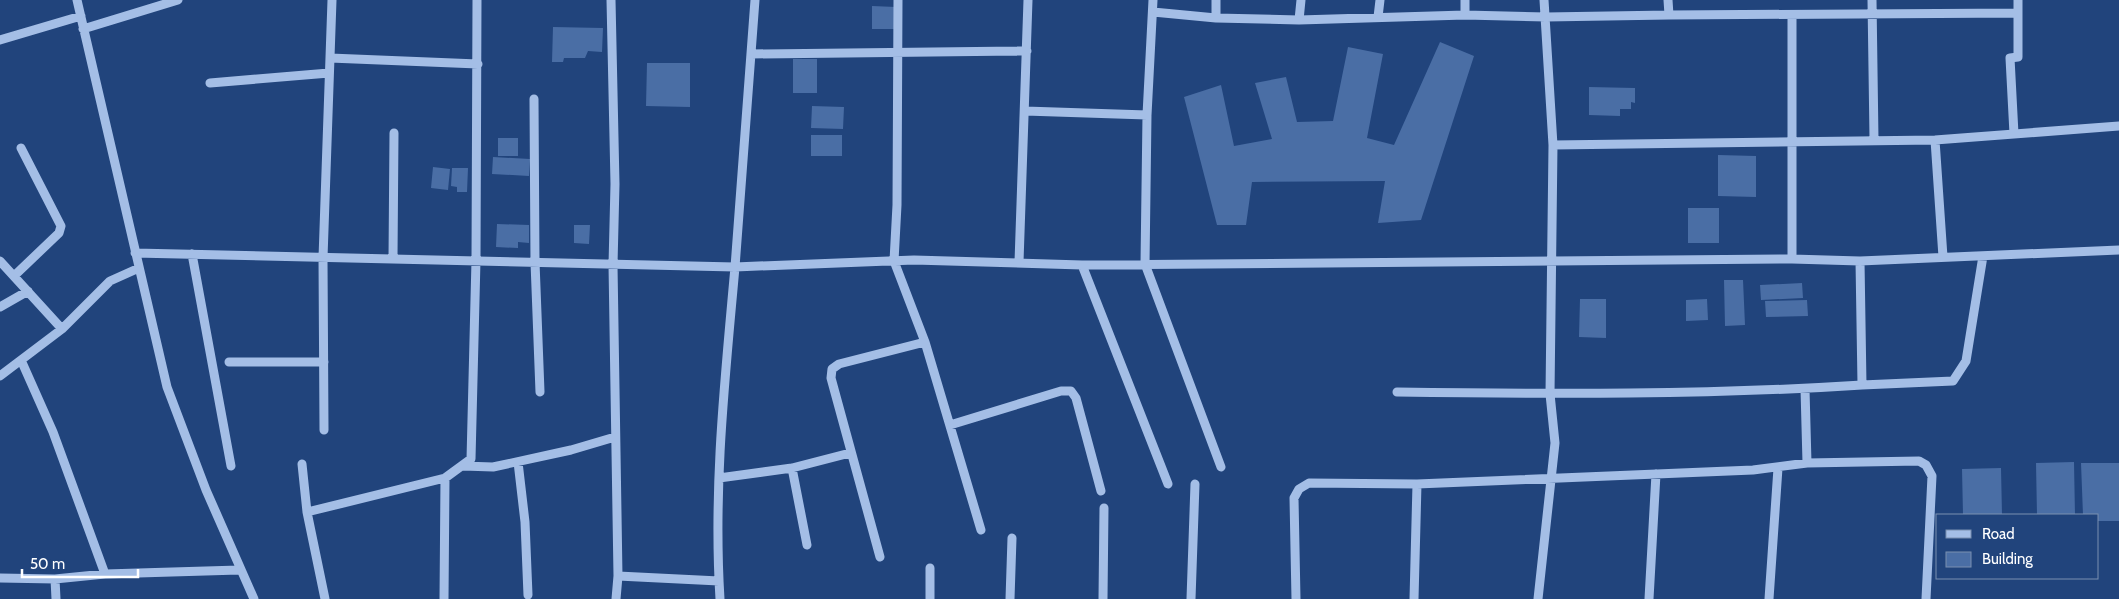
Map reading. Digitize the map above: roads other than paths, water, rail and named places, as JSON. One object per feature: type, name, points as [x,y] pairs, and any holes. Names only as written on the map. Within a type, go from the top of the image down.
[{"type":"street","points":[[77,0],[167,387],[206,490],[239,570],[254,599]]},
{"type":"street","points":[[83,29],[178,0]]},
{"type":"street","points":[[324,430],[323,258],[332,0]]},
{"type":"street","points":[[307,512],[445,478],[471,459],[473,447],[476,260],[477,0]]},
{"type":"street","points":[[611,0],[615,184],[615,437],[618,576],[616,599]]},
{"type":"street","points":[[720,599],[717,551],[720,417],[735,267],[754,0]]},
{"type":"street","points":[[898,0],[897,205],[894,261],[925,342],[981,530]]},
{"type":"street","points":[[1019,262],[1028,0]]},
{"type":"street","points":[[1153,0],[1147,115],[1145,264],[1221,467]]},
{"type":"street","points":[[1216,0],[1216,18]]},
{"type":"street","points":[[1299,20],[1301,0]]},
{"type":"street","points":[[1378,17],[1380,0]]},
{"type":"street","points":[[1465,0],[1465,15]]},
{"type":"street","points":[[1538,599],[1555,443],[1550,394],[1553,145],[1544,0]]},
{"type":"street","points":[[1668,0],[1668,15]]},
{"type":"street","points":[[1872,0],[1874,139]]},
{"type":"street","points":[[2014,134],[2010,58],[2018,57],[2018,0]]},
{"type":"street","points":[[1153,12],[1216,18],[1299,20],[1465,15],[1546,17],[2018,13]]},
{"type":"street","points":[[1792,15],[1792,259]]},
{"type":"street","points":[[0,40],[81,16]]},
{"type":"street","points":[[751,54],[1027,51]]},
{"type":"street","points":[[330,58],[478,64]]},
{"type":"street","points":[[210,83],[329,73]]},
{"type":"street","points":[[534,99],[535,262],[540,392]]},
{"type":"street","points":[[1024,111],[1147,115]]},
{"type":"street","points":[[1553,145],[1791,143],[1874,139],[1935,140],[2119,126]]},
{"type":"street","points":[[393,259],[394,133]]},
{"type":"street","points":[[1935,140],[1943,257]]},
{"type":"street","points":[[14,276],[59,233],[61,226],[21,148]]},
{"type":"street","points":[[135,253],[735,267],[894,261],[1019,262],[1082,265],[1792,259],[1860,261],[2119,250]]},
{"type":"street","points":[[192,254],[231,466]]},
{"type":"street","points":[[1396,392],[1550,394],[1805,389],[1953,382],[1966,362],[1983,256]]},
{"type":"street","points":[[0,261],[62,329]]},
{"type":"street","points":[[1860,261],[1862,386]]},
{"type":"street","points":[[1082,265],[1168,484]]},
{"type":"street","points":[[0,376],[62,329],[110,281],[139,268]]},
{"type":"street","points":[[0,307],[28,291]]},
{"type":"street","points":[[880,557],[850,453],[831,378],[832,370],[839,364],[925,342]]},
{"type":"street","points":[[22,360],[53,432],[105,574]]},
{"type":"street","points":[[229,362],[324,362]]},
{"type":"street","points":[[1805,389],[1807,464]]},
{"type":"street","points":[[950,425],[1061,391],[1071,391],[1076,398],[1100,491]]},
{"type":"street","points":[[463,466],[493,467],[571,450],[615,437]]},
{"type":"street","points":[[719,478],[792,468],[850,453]]},
{"type":"street","points":[[1296,599],[1294,498],[1299,489],[1309,483],[1416,484],[1778,468],[1807,464],[1919,461],[1926,465],[1932,476],[1926,599]]},
{"type":"street","points":[[518,462],[525,522],[528,595]]},
{"type":"street","points":[[302,464],[307,512],[325,599]]},
{"type":"street","points":[[792,468],[807,545]]},
{"type":"street","points":[[1769,599],[1778,468]]},
{"type":"street","points":[[1649,599],[1656,474]]},
{"type":"street","points":[[444,599],[445,478]]},
{"type":"street","points":[[1191,599],[1195,484]]},
{"type":"street","points":[[1414,599],[1416,484]]},
{"type":"street","points":[[1103,599],[1104,508]]},
{"type":"street","points":[[1010,599],[1012,538]]},
{"type":"street","points":[[930,568],[930,599]]},
{"type":"street","points":[[0,578],[55,579],[105,574],[239,570]]},
{"type":"street","points":[[618,576],[719,581]]},
{"type":"street","points":[[55,579],[56,599]]}]
